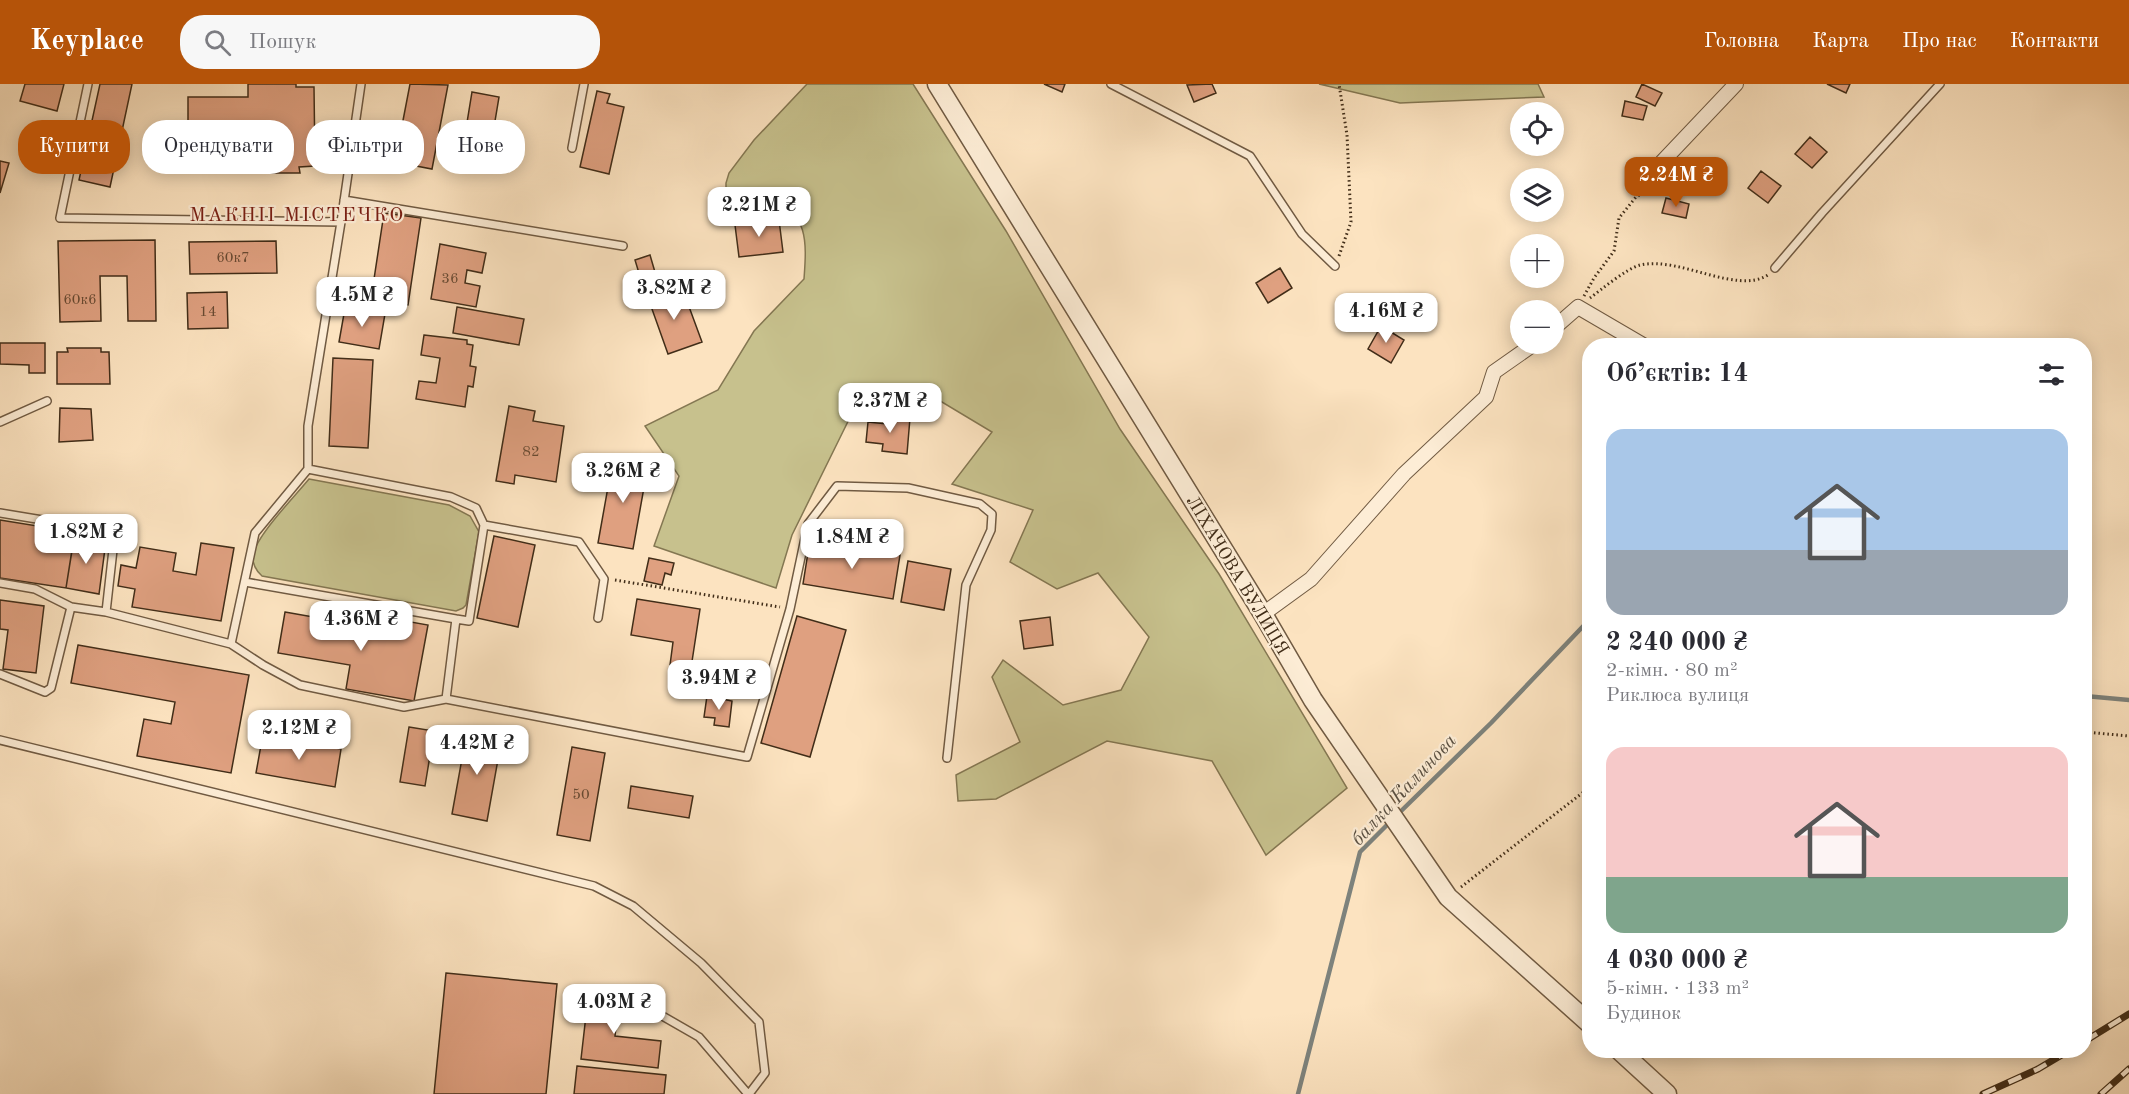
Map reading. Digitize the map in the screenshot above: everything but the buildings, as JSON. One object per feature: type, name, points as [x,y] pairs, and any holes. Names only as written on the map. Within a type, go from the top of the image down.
[{"type":"street","name":"ЛІХАЧОВА ВУЛИЦЯ","points":[[937,84],[1263,614],[1313,700],[1448,897],[1582,1017]]},
{"type":"street","points":[[1662,162],[1736,84]]},
{"type":"street","points":[[1564,319],[1578,307],[1631,338]]},
{"type":"street","points":[[1263,614],[1311,579],[1404,474],[1486,397],[1494,372],[1520,354]]},
{"type":"street","points":[[1627,1058],[1668,1094]]},
{"type":"lane","points":[[88,84],[60,218],[341,222]]},
{"type":"lane","points":[[231,644],[255,533],[308,469],[308,426],[361,84]]},
{"type":"lane","points":[[572,148],[584,84]]},
{"type":"lane","points":[[1111,84],[1251,156],[1302,234],[1335,266]]},
{"type":"lane","points":[[1775,268],[1940,84]]},
{"type":"lane","points":[[344,200],[623,246]]},
{"type":"lane","points":[[0,422],[47,401]]},
{"type":"lane","points":[[245,582],[469,621],[484,525],[476,508],[451,497],[308,469]]},
{"type":"lane","points":[[0,583],[35,589],[71,607],[106,612],[231,644],[300,685],[404,707],[446,699],[747,757],[790,609],[808,524],[837,486],[908,488],[980,504],[992,514],[991,530],[966,585],[947,758]]},
{"type":"lane","points":[[0,513],[115,532],[106,612]]},
{"type":"lane","points":[[484,525],[579,542],[604,579],[598,618]]},
{"type":"lane","points":[[0,674],[45,692],[51,688],[71,607]]},
{"type":"lane","points":[[446,699],[456,619]]},
{"type":"lane","points":[[0,740],[594,886],[633,906],[701,963],[759,1023],[765,1073],[749,1094],[699,1037],[645,1005]]},
{"type":"path","points":[[1335,266],[1351,222],[1347,135],[1339,84]]},
{"type":"path","points":[[1578,307],[1594,278],[1614,251],[1619,218],[1636,197],[1647,190],[1662,162]]},
{"type":"path","points":[[1578,307],[1610,283],[1639,266],[1668,264],[1742,282],[1765,277],[1775,268]]},
{"type":"path","points":[[604,579],[790,609]]},
{"type":"path","points":[[2092,733],[2129,736]]},
{"type":"path","points":[[1448,897],[1582,793]]},
{"type":"shaded area","points":[[807,84],[913,84],[1006,231],[1120,429],[1219,574],[1347,788],[1266,855],[1212,761],[1107,741],[996,799],[958,801],[956,775],[1020,742],[992,677],[1003,660],[1063,705],[1121,690],[1149,637],[1098,573],[1057,589],[1010,562],[1033,510],[952,484],[992,432],[937,399],[864,389],[792,535],[776,588],[654,546],[679,476],[645,426],[718,390],[754,331],[804,279],[805,243],[799,221],[792,213],[782,208],[768,206],[742,208],[738,206],[726,196],[726,183],[729,173],[754,140]]},
{"type":"shaded area","points":[[1319,84],[1538,84],[1544,97],[1400,103]]},
{"type":"shaded area","points":[[309,479],[449,505],[470,516],[479,532],[466,605],[456,611],[262,576],[253,561],[256,547],[261,537]]},
{"type":"waterway","name":"балка Калинова","points":[[1396,816],[1491,723],[1582,627]]},
{"type":"waterway","name":"балка Калинова","points":[[2092,697],[2129,700]]},
{"type":"waterway","name":"балка Калинова","points":[[1298,1094],[1360,852],[1390,822]]},
{"type":"railway","points":[[2092,1037],[2129,1014]]},
{"type":"railway","points":[[1983,1094],[2057,1058]]},
{"type":"railway","points":[[2101,1094],[2129,1069]]},
{"type":"district","name":"МАКНІІ МІСТЕЧКО","points":[[297,214]]}]
